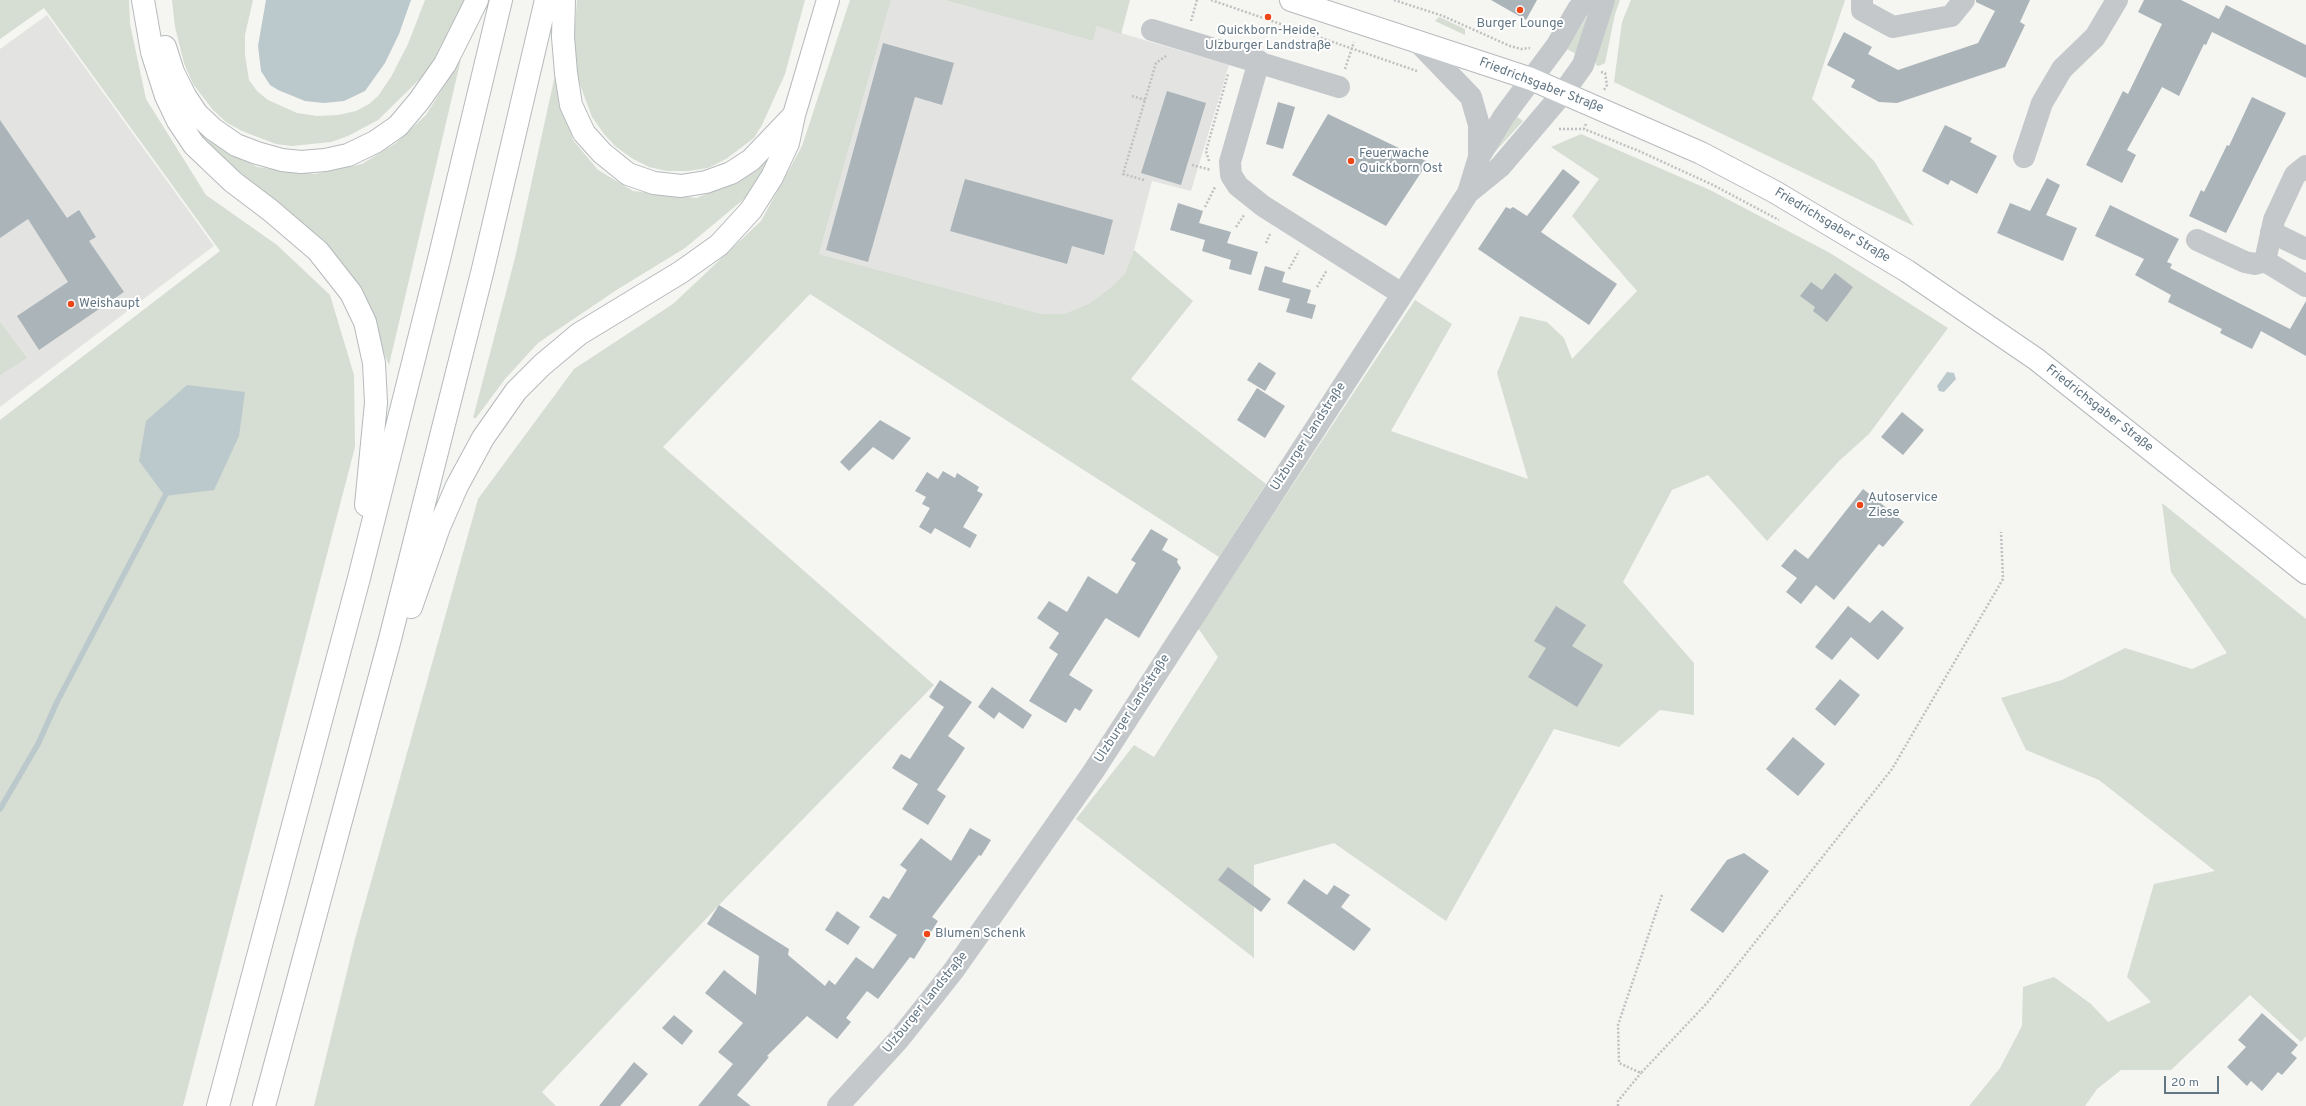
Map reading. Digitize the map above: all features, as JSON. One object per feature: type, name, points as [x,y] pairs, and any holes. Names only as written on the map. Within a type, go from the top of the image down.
[{"type":"main road","points":[[143,0],[152,52],[166,96],[178,121],[194,145],[233,182],[270,210],[318,251],[351,293],[365,322],[374,363],[376,403],[360,578]]},
{"type":"main road","points":[[158,0],[166,52],[185,96],[197,114],[213,129],[236,144],[257,154],[282,160],[301,162],[325,160],[348,155],[375,142],[398,126],[420,101],[445,64],[476,0]]},
{"type":"main road","points":[[218,1106],[360,578],[501,0]]},
{"type":"main road","points":[[264,1106],[390,640],[481,276],[546,0]]},
{"type":"main road","points":[[564,0],[563,37],[571,105],[584,133],[602,153],[628,174],[654,183],[681,186],[706,182],[731,173],[751,160],[794,114]]},
{"type":"main road","points":[[390,640],[411,606],[439,527],[457,486],[483,438],[516,391],[542,365],[579,334],[681,272],[719,245],[751,210],[772,177],[788,143],[794,114],[828,0]]},
{"type":"main road","name":"Friedrichsgaber Straße","points":[[1291,0],[1531,79],[1701,154],[1775,192],[1913,275],[2036,359],[2306,573]]},
{"type":"street","name":"Ulzburger Landstraße","points":[[838,1106],[900,1038],[954,970],[1051,833],[1099,762],[1468,193],[1479,157],[1531,79],[1553,50],[1578,9],[1587,0]]},
{"type":"street","name":"Ulzburger Landstraße","points":[[1468,193],[1500,167],[1563,93],[1583,65],[1604,0]]},
{"type":"street","points":[[1862,0],[1862,10],[1893,26],[1951,16],[1964,0]]},
{"type":"street","points":[[2024,158],[2042,103],[2062,69],[2095,37],[2117,0]]},
{"type":"street","points":[[1152,30],[1176,46],[1259,61],[1339,87]]},
{"type":"street","name":"Ulzburger Landstraße","points":[[1417,41],[1471,97],[1479,125],[1479,157]]},
{"type":"street","points":[[1259,61],[1230,162],[1231,175],[1238,186],[1263,206],[1402,294]]},
{"type":"street","points":[[2265,261],[2274,220],[2295,175],[2306,166]]},
{"type":"street","points":[[2197,240],[2245,262],[2255,264],[2265,261],[2298,281],[2306,250],[2271,232]]},
{"type":"path","points":[[1211,0],[1422,73]]},
{"type":"path","points":[[1394,0],[1443,16],[1510,46],[1521,49],[1530,48],[1540,43],[1553,50]]},
{"type":"path","points":[[1339,87],[1360,23]]},
{"type":"path","points":[[1144,180],[1123,174],[1156,63],[1176,46]]},
{"type":"path","points":[[1583,65],[1605,73],[1607,85],[1584,129],[1639,151],[1713,185],[1782,222]]},
{"type":"path","points":[[1212,176],[1206,151],[1229,76],[1226,72]]},
{"type":"path","points":[[1132,96],[1145,100]]},
{"type":"path","points":[[1192,165],[1211,170]]},
{"type":"path","points":[[1205,207],[1215,187],[1214,181]]},
{"type":"path","points":[[1215,187],[1222,191]]},
{"type":"path","points":[[1289,269],[1300,250]]},
{"type":"path","points":[[1317,288],[1328,267]]},
{"type":"path","points":[[1618,1106],[1618,1101],[1641,1073],[1708,1003],[1892,769],[2003,579],[2001,532]]},
{"type":"path","points":[[1641,1073],[1619,1063],[1618,1026],[1662,894]]},
{"type":"shaded area","points":[[0,0],[129,0],[130,24],[146,99],[206,195],[277,245],[330,295],[354,375],[355,447],[183,1106],[0,1106],[0,420],[220,251],[44,8],[0,39]]},
{"type":"shaded area","points":[[172,0],[253,0],[245,35],[245,55],[249,80],[257,91],[268,100],[297,113],[317,116],[338,115],[356,111],[369,104],[378,96],[391,77],[408,44],[425,0],[468,0],[451,34],[426,73],[378,120],[348,136],[331,142],[292,146],[276,144],[242,131],[226,122],[213,110],[193,84],[184,63],[175,27]]},
{"type":"shaded area","points":[[266,0],[411,0],[399,34],[385,63],[365,91],[344,101],[324,103],[305,101],[278,90],[270,85],[261,71],[258,46]]},
{"type":"shaded area","points":[[577,0],[805,0],[785,74],[762,125],[754,138],[726,159],[708,168],[688,171],[667,171],[649,167],[633,159],[615,146],[592,117],[578,79],[573,49]]},
{"type":"shaded area","points":[[850,0],[891,0],[819,254],[1042,314],[1064,314],[1090,303],[1111,287],[1125,273],[1134,250],[1193,301],[1131,379],[1266,484],[1219,557],[810,294],[663,447],[934,685],[719,905],[542,1092],[556,1106],[314,1106],[355,939],[478,499],[574,369],[673,304],[761,221],[802,146]]},
{"type":"shaded area","points":[[891,0],[944,0],[1093,41],[1097,26],[1229,65],[1191,191],[1152,181],[1134,250],[1125,273],[1111,287],[1090,303],[1064,314],[1042,314],[819,254]]},
{"type":"shaded area","points":[[944,0],[1130,0],[1121,34],[1097,26],[1093,41]]},
{"type":"shaded area","points":[[1613,0],[1620,0],[1615,14],[1605,63],[1599,66],[1596,65],[1595,59]]},
{"type":"shaded area","points":[[1631,0],[1845,0],[1812,99],[1874,161],[1914,226],[1614,82],[1622,22]]},
{"type":"shaded area","points":[[47,15],[214,246],[0,407],[0,49]]},
{"type":"shaded area","points":[[1588,15],[1576,54],[1567,49]]},
{"type":"shaded area","points":[[1439,17],[1465,29],[1465,35],[1435,21]]},
{"type":"shaded area","points":[[461,59],[389,365],[353,281],[208,146],[188,119],[215,142],[257,167],[315,174],[362,164],[396,143],[426,115]]},
{"type":"shaded area","points":[[555,75],[573,140],[598,170],[633,191],[697,198],[746,175],[776,148],[750,194],[685,248],[618,289],[538,343],[505,379],[476,418],[473,418],[515,258]]},
{"type":"shaded area","points":[[1516,116],[1523,121],[1495,152],[1494,151]]},
{"type":"shaded area","points":[[1581,134],[1710,190],[1830,253],[1948,328],[1869,434],[1839,461],[1767,541],[1708,475],[1672,490],[1623,582],[1694,663],[1694,715],[1660,710],[1619,747],[1554,729],[1446,921],[1334,843],[1254,865],[1254,958],[1076,819],[1134,745],[1154,757],[1218,657],[1198,628],[1415,300],[1452,324],[1391,431],[1528,479],[1497,373],[1520,316],[1547,322],[1564,338],[1572,359],[1637,291],[1572,216],[1599,179],[1551,147]]},
{"type":"shaded area","points":[[0,322],[27,358],[0,375]]},
{"type":"shaded area","points":[[1947,372],[1954,373],[1956,379],[1944,392],[1939,391],[1937,386]]},
{"type":"shaded area","points":[[187,385],[245,392],[239,436],[214,490],[165,496],[139,461],[146,421]]},
{"type":"shaded area","points":[[2162,503],[2306,619],[2306,1036],[2301,1042],[2250,995],[2171,1070],[2121,1070],[2097,1089],[2085,1106],[1969,1106],[2000,1068],[2022,1026],[2023,987],[2054,977],[2091,1004],[2108,1022],[2151,1002],[2127,977],[2154,884],[2215,871],[2099,780],[2026,750],[2001,698],[2062,680],[2125,648],[2192,669],[2227,653],[2171,572]]},
{"type":"building","name":"Burger Lounge","points":[[1491,0],[1537,0],[1526,20]]},
{"type":"building","points":[[1976,0],[2030,0],[2020,22],[2025,25],[2005,67],[1897,103],[1879,102],[1851,87],[1855,80],[1827,65],[1844,32],[1872,47],[1868,54],[1898,70],[1978,43],[1995,11],[1976,2]]},
{"type":"building","points":[[2144,0],[2181,0],[2219,19],[2226,5],[2306,45],[2306,78],[2212,32],[2206,45],[2204,44],[2179,96],[2162,87],[2127,150],[2136,155],[2122,183],[2086,165],[2123,91],[2128,94],[2162,24],[2138,12]]},
{"type":"building","points":[[883,43],[954,63],[942,105],[915,97],[868,262],[826,250]]},
{"type":"building","points":[[1167,91],[1206,103],[1181,185],[1141,173]]},
{"type":"building","points":[[2252,97],[2286,113],[2226,233],[2189,216],[2201,190],[2204,192],[2227,145],[2229,146]]},
{"type":"building","points":[[1278,102],[1295,107],[1283,149],[1266,144]]},
{"type":"building","points":[[1328,114],[1428,162],[1386,226],[1292,175]]},
{"type":"building","points":[[0,120],[67,218],[79,210],[96,237],[89,241],[124,292],[39,350],[17,316],[68,282],[28,219],[0,238]]},
{"type":"building","points":[[1945,125],[1972,138],[1970,142],[1997,156],[1977,194],[1951,180],[1948,185],[1922,171]]},
{"type":"building","points":[[1563,169],[1580,182],[1541,232],[1617,284],[1589,325],[1478,249],[1506,207],[1510,209],[1513,207],[1527,216]]},
{"type":"building","points":[[2047,178],[2060,185],[2046,215],[2077,228],[2063,261],[1997,233],[2010,203],[2030,211]]},
{"type":"building","points":[[965,179],[1113,220],[1104,255],[1072,246],[1067,264],[950,231]]},
{"type":"building","points":[[1178,203],[1203,211],[1199,223],[1231,232],[1227,243],[1258,252],[1251,275],[1229,269],[1231,260],[1202,251],[1205,240],[1170,230]]},
{"type":"building","points":[[2110,205],[2179,239],[2167,262],[2172,264],[2170,268],[2290,329],[2306,301],[2306,356],[2261,331],[2252,349],[2220,333],[2222,329],[2168,302],[2171,295],[2135,275],[2144,259],[2095,236]]},
{"type":"building","points":[[1265,266],[1285,272],[1282,282],[1311,290],[1307,303],[1316,305],[1312,319],[1286,312],[1290,299],[1258,290]]},
{"type":"building","points":[[1835,273],[1853,287],[1827,322],[1813,311],[1815,307],[1800,296],[1811,282],[1822,290]]},
{"type":"building","points":[[1259,362],[1276,373],[1265,391],[1247,380]]},
{"type":"building","points":[[1257,388],[1285,406],[1265,438],[1237,420]]},
{"type":"building","points":[[1902,412],[1924,430],[1903,455],[1881,437]]},
{"type":"building","points":[[880,420],[911,438],[893,460],[873,447],[849,471],[840,462]]},
{"type":"building","points":[[943,471],[955,478],[957,473],[979,487],[977,491],[983,494],[963,527],[977,535],[970,548],[935,528],[931,534],[919,527],[930,508],[922,504],[926,497],[915,491],[927,472],[938,479]]},
{"type":"building","points":[[1863,489],[1904,522],[1883,547],[1879,544],[1834,600],[1816,585],[1801,604],[1786,592],[1797,578],[1781,566],[1795,549],[1808,559]]},
{"type":"building","points":[[1151,529],[1168,539],[1162,550],[1178,559],[1177,562],[1181,568],[1139,638],[1106,618],[1105,619],[1069,675],[1093,690],[1080,711],[1075,708],[1066,723],[1029,701],[1058,654],[1049,648],[1059,633],[1037,618],[1049,601],[1067,612],[1088,576],[1117,594],[1136,563],[1131,560]]},
{"type":"building","points":[[1556,606],[1586,625],[1572,646],[1603,665],[1577,707],[1528,677],[1546,648],[1534,641]]},
{"type":"building","points":[[1848,606],[1870,623],[1882,610],[1904,628],[1878,660],[1851,637],[1832,660],[1815,647]]},
{"type":"building","points":[[1840,679],[1860,695],[1835,726],[1815,709]]},
{"type":"building","points":[[940,680],[972,702],[948,736],[965,748],[937,790],[946,796],[928,825],[902,809],[918,784],[892,768],[901,754],[910,759],[944,707],[929,697]]},
{"type":"building","points":[[992,687],[1032,715],[1023,729],[999,712],[994,719],[978,707]]},
{"type":"building","points":[[1793,737],[1825,764],[1798,796],[1766,769]]},
{"type":"building","points":[[970,828],[991,840],[981,856],[979,855],[932,917],[938,921],[914,959],[910,957],[878,999],[867,991],[846,1018],[851,1022],[837,1039],[807,1016],[767,1056],[769,1057],[737,1095],[751,1106],[698,1106],[733,1064],[718,1052],[743,1023],[705,993],[724,970],[756,995],[759,956],[707,924],[719,905],[789,949],[788,955],[825,986],[829,980],[835,985],[856,957],[873,969],[897,935],[869,917],[883,896],[889,899],[907,870],[900,865],[921,838],[951,861]]},
{"type":"building","points":[[1744,853],[1769,871],[1723,933],[1690,910],[1727,860]]},
{"type":"building","points":[[1228,867],[1271,899],[1261,912],[1218,880]]},
{"type":"building","points":[[1304,879],[1327,895],[1334,885],[1350,895],[1341,907],[1371,929],[1354,951],[1287,903]]},
{"type":"building","points":[[837,911],[860,927],[848,945],[825,930]]},
{"type":"building","points":[[2262,1013],[2298,1045],[2291,1053],[2297,1058],[2282,1075],[2278,1072],[2262,1091],[2251,1081],[2247,1086],[2227,1067],[2246,1047],[2238,1040]]},
{"type":"building","points":[[674,1015],[693,1031],[682,1045],[662,1028]]},
{"type":"building","points":[[634,1062],[648,1074],[620,1106],[599,1106]]},
{"type":"waterway","points":[[0,809],[38,744],[57,702],[165,496]]},
{"type":"place","name":"Burger Lounge","points":[[1520,10]]},
{"type":"place","name":"Quickborn-Heide, Ulzburger Landstraße","points":[[1268,17]]},
{"type":"place","name":"Feuerwache Quickborn Ost","points":[[1351,161]]},
{"type":"place","name":"Weishaupt","points":[[71,304]]},
{"type":"place","name":"Autoservice Ziese","points":[[1860,505]]},
{"type":"place","name":"Blumen Schenk","points":[[927,934]]}]
